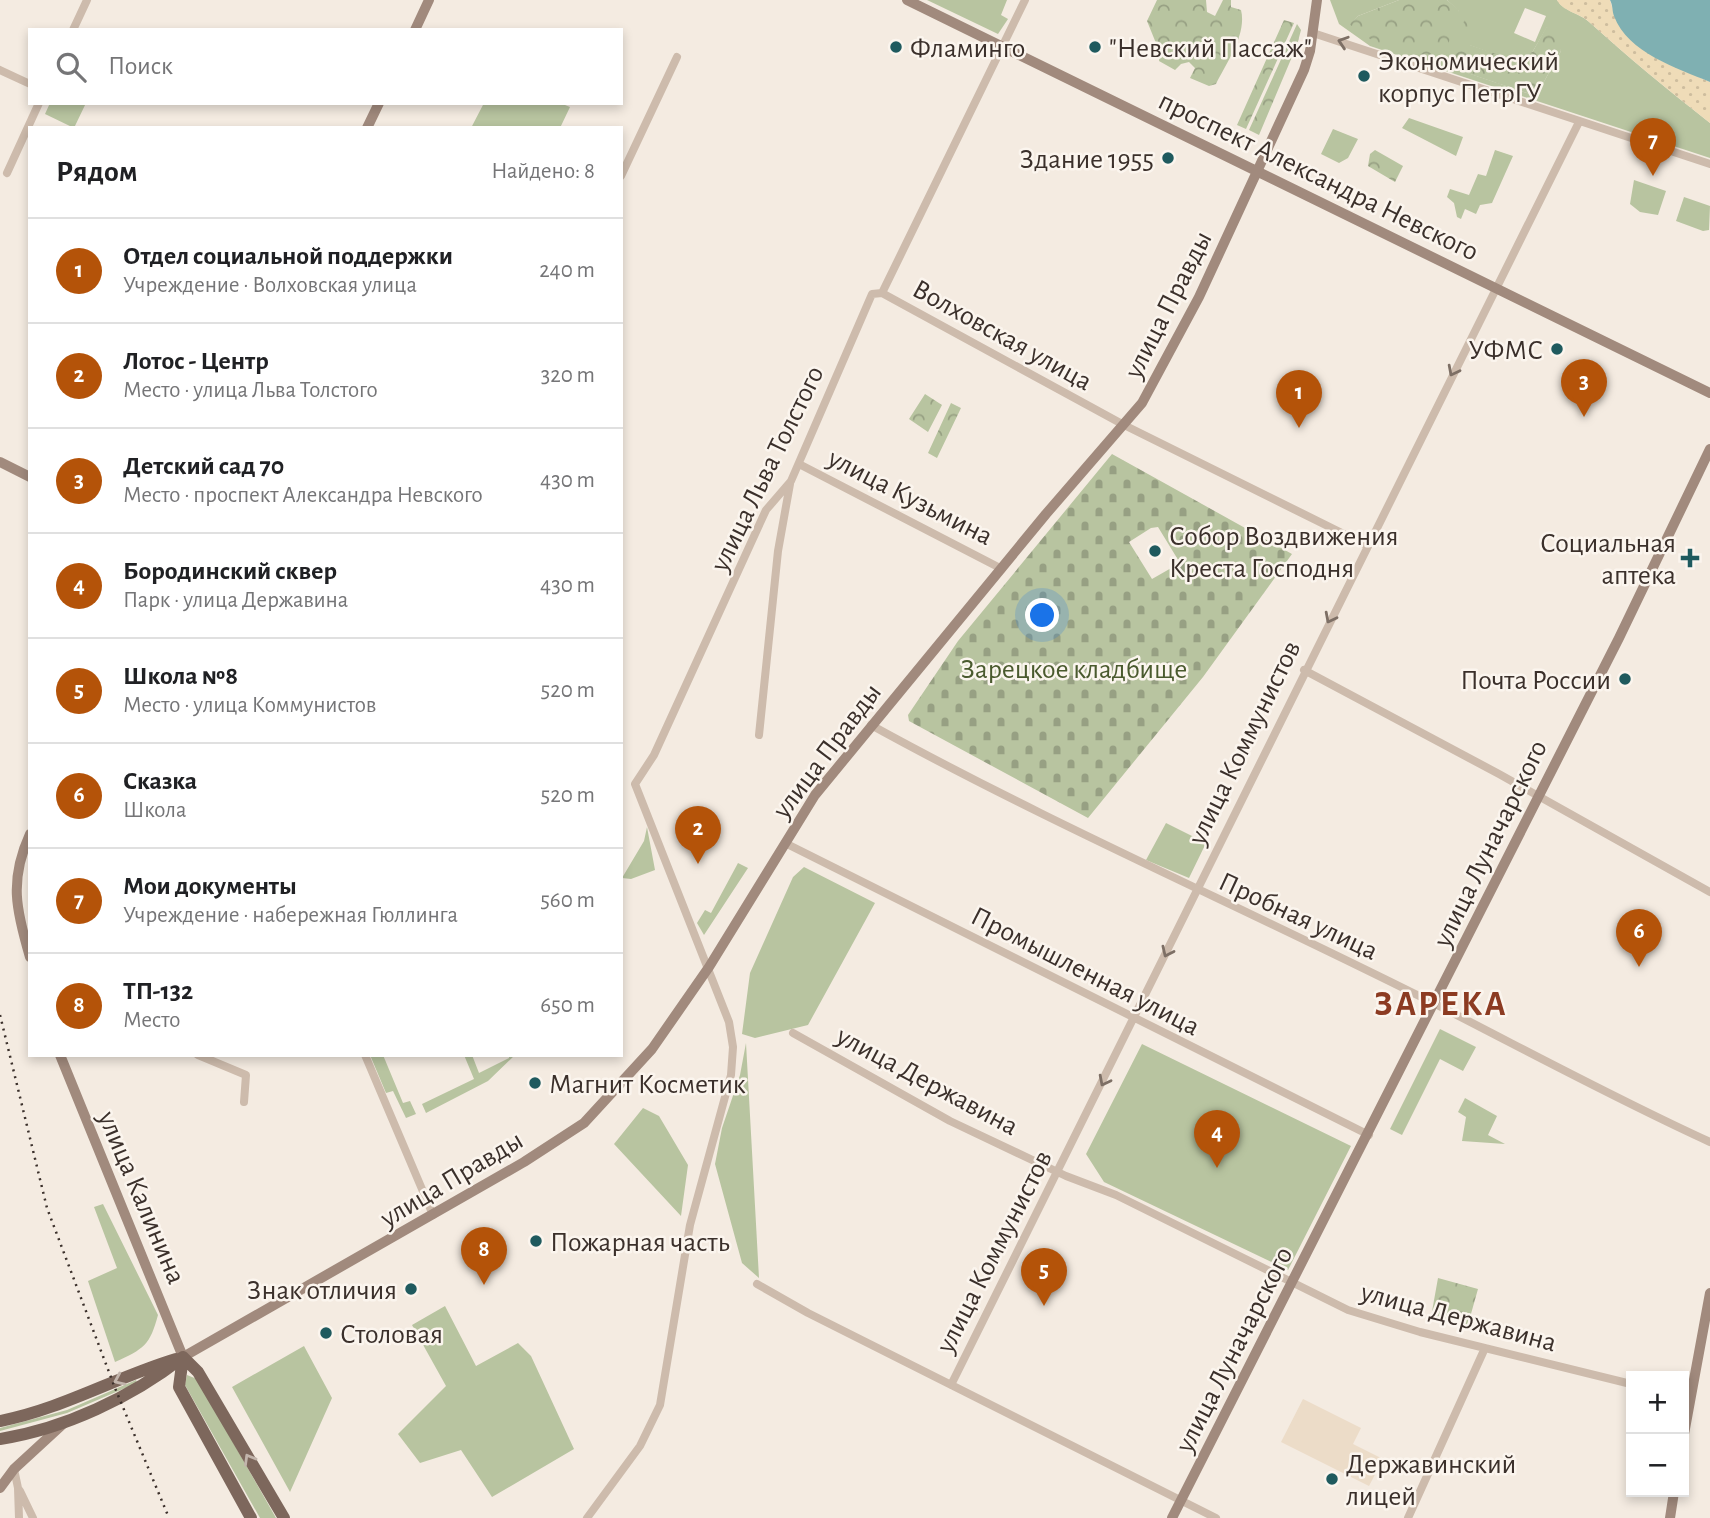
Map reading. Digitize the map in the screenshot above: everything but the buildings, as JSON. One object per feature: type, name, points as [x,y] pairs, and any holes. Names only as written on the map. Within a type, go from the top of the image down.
[{"type":"main road","points":[[416,28],[429,0]]},
{"type":"main road","name":"проспект Александра Невского","points":[[908,0],[1710,393]]},
{"type":"main road","name":"улица Правды","points":[[183,1357],[524,1162],[584,1123],[652,1049],[709,967],[815,795],[871,724],[1124,425],[1157,378],[1199,298],[1304,70],[1317,0]]},
{"type":"main road","points":[[369,126],[378,105]]},
{"type":"main road","name":"улица Луначарского","points":[[1172,1518],[1435,1004],[1655,566],[1710,449]]},
{"type":"main road","points":[[0,462],[28,476]]},
{"type":"main road","points":[[28,839],[16,870],[16,900],[28,949]]},
{"type":"main road","name":"улица Калинина","points":[[61,1057],[183,1357]]},
{"type":"main road","points":[[1689,1388],[1710,1293]]},
{"type":"main road","points":[[0,1439],[68,1420],[150,1383],[183,1357]]},
{"type":"main road","points":[[0,1422],[68,1403],[144,1369],[183,1357]]},
{"type":"main road","points":[[183,1357],[179,1387],[251,1518]]},
{"type":"main road","points":[[183,1357],[198,1372],[284,1518]]},
{"type":"main road","points":[[0,1488],[14,1469],[68,1420]]},
{"type":"main road","points":[[1670,1518],[1673,1497]]},
{"type":"street","points":[[74,28],[87,0]]},
{"type":"street","name":"улица Льва Толстого","points":[[587,1518],[640,1446],[660,1405],[690,1225],[731,1075],[733,1047],[729,1022],[709,967],[635,784],[654,755],[766,510],[791,481],[872,295],[882,293],[1025,0]]},
{"type":"street","points":[[1313,33],[1710,164]]},
{"type":"street","points":[[623,172],[677,57]]},
{"type":"street","points":[[0,70],[28,83]]},
{"type":"street","points":[[28,126],[38,105]]},
{"type":"street","name":"улица Коммунистов","points":[[951,1385],[1134,1020],[1366,545],[1579,122]]},
{"type":"street","points":[[7,173],[28,127]]},
{"type":"street","name":"Волховская улица","points":[[882,293],[1124,425],[1366,545]]},
{"type":"street","name":"улица Кузьмина","points":[[799,464],[1002,569]]},
{"type":"street","points":[[759,735],[778,551],[791,481]]},
{"type":"street","points":[[1304,670],[1710,892]]},
{"type":"street","name":"Пробная улица","points":[[871,724],[984,786],[1435,1004],[1710,1142]]},
{"type":"street","name":"Промышленная улица","points":[[785,843],[1134,1020],[1369,1135]]},
{"type":"street","name":"улица Державина","points":[[793,1033],[945,1118],[1058,1172],[1116,1195],[1348,1310],[1382,1322],[1626,1383]]},
{"type":"street","points":[[203,1057],[246,1075],[244,1102]]},
{"type":"street","points":[[366,1057],[433,1215]]},
{"type":"street","points":[[757,1283],[951,1385],[1216,1518]]},
{"type":"street","points":[[1408,1518],[1485,1348]]},
{"type":"street","points":[[14,1469],[19,1518]]},
{"type":"street","points":[[18,1488],[33,1518]]},
{"type":"green space","points":[[927,0],[1007,0],[1001,15],[1008,19],[998,34]]},
{"type":"green space","points":[[1157,0],[1206,0],[1207,12],[1215,16],[1223,0],[1231,0],[1231,7],[1241,10],[1239,38],[1216,84],[1209,86],[1190,78],[1195,68],[1189,62],[1181,64],[1175,70],[1159,61],[1160,53],[1147,21]]},
{"type":"green space","points":[[1330,0],[1399,0],[1358,16],[1350,24],[1459,11],[1447,0],[1557,0],[1563,7],[1588,21],[1710,123],[1710,158],[1370,46],[1339,24]],"holes":[[[1525,8],[1546,16],[1535,42],[1514,33]],[[1480,17],[1469,45],[1520,63],[1533,51],[1547,27],[1561,51],[1536,96],[1450,67]]]},
{"type":"green space","points":[[1399,0],[1447,0],[1459,10],[1442,64],[1373,41],[1349,24],[1358,16]]},
{"type":"green space","points":[[1466,15],[1481,17],[1470,45],[1520,62],[1533,51],[1547,26],[1559,43],[1561,51],[1536,96],[1449,67]]},
{"type":"green space","points":[[1284,20],[1294,23],[1246,129],[1237,125]]},
{"type":"green space","points":[[1297,24],[1301,30],[1297,45],[1259,135],[1249,130]]},
{"type":"green space","points":[[49,105],[85,105],[75,126],[45,114]]},
{"type":"green space","points":[[483,105],[570,107],[561,126],[472,126]]},
{"type":"green space","points":[[1409,118],[1463,137],[1456,156],[1402,128]]},
{"type":"green space","points":[[1333,129],[1358,139],[1348,158],[1339,163],[1321,154]]},
{"type":"green space","points":[[1375,150],[1403,166],[1395,182],[1368,166],[1370,154]]},
{"type":"green space","points":[[1495,150],[1513,156],[1492,203],[1480,205],[1476,214],[1465,209],[1461,219],[1457,217],[1454,203],[1447,197],[1450,189],[1469,195],[1478,174],[1486,176]]},
{"type":"green space","points":[[1634,180],[1666,191],[1658,215],[1640,212],[1630,204]]},
{"type":"green space","points":[[1684,197],[1710,206],[1709,230],[1703,231],[1676,221]]},
{"type":"green space","points":[[925,394],[942,405],[928,432],[909,419]]},
{"type":"green space","points":[[951,403],[961,408],[937,458],[928,453]]},
{"type":"green space","name":"Зарецкое кладбище","points":[[1112,454],[1292,554],[1203,677],[1088,818],[909,721],[908,715],[958,641]],"holes":[[[1158,527],[1180,563],[1152,579],[1129,542],[1151,528]]]},
{"type":"green space","points":[[1166,823],[1206,843],[1189,878],[1146,860]]},
{"type":"green space","points":[[647,827],[655,870],[631,879],[623,878],[623,876],[644,841]]},
{"type":"green space","points":[[738,863],[748,868],[704,935],[697,923],[705,910],[711,913]]},
{"type":"green space","points":[[804,867],[875,903],[808,1025],[755,1038],[742,1034],[750,973],[793,877]]},
{"type":"green space","points":[[1440,1029],[1476,1047],[1463,1071],[1440,1059],[1402,1135],[1390,1129]]},
{"type":"green space","points":[[746,1043],[759,1278],[742,1263],[715,1164],[722,1128],[740,1075]]},
{"type":"green space","points":[[1142,1044],[1351,1146],[1288,1270],[1104,1182],[1086,1154]]},
{"type":"green space","points":[[371,1057],[384,1057],[403,1103],[410,1101],[416,1114],[406,1118],[393,1091],[386,1093]]},
{"type":"green space","points":[[465,1057],[473,1057],[479,1073],[513,1057],[488,1081],[426,1113],[422,1104],[474,1079]]},
{"type":"green space","points":[[1465,1098],[1497,1116],[1488,1135],[1505,1144],[1462,1141],[1466,1117],[1458,1112]]},
{"type":"green space","points":[[643,1108],[659,1116],[688,1165],[681,1216],[614,1144]]},
{"type":"green space","points":[[103,1204],[158,1315],[149,1340],[133,1353],[115,1362],[88,1281],[117,1268],[94,1207]]},
{"type":"green space","points":[[1438,1278],[1478,1289],[1467,1328],[1431,1317]]},
{"type":"green space","points":[[445,1306],[476,1366],[518,1343],[531,1356],[574,1449],[492,1497],[461,1450],[420,1463],[398,1434],[446,1386],[412,1325]]},
{"type":"green space","points":[[304,1346],[332,1398],[290,1492],[232,1387]]},
{"type":"green space","points":[[187,1375],[197,1379],[276,1518],[260,1518],[185,1385]]},
{"type":"green space","points":[[136,1380],[137,1383],[67,1413],[0,1431],[0,1428],[67,1410]]},
{"type":"sand","points":[[1557,0],[1610,0],[1615,17],[1660,60],[1710,82],[1710,123],[1588,21],[1563,7]]},
{"type":"shaded area","points":[[1303,1399],[1361,1428],[1353,1444],[1383,1459],[1369,1486],[1281,1442]]},
{"type":"water","points":[[1610,0],[1710,0],[1710,82],[1655,58],[1630,40],[1614,16]]},
{"type":"railway","points":[[0,1015],[47,1208],[115,1388],[169,1518]]},
{"type":"place","name":"Фламинго","points":[[896,47]]},
{"type":"place","name":"\"Невский Пассаж\"","points":[[1095,47]]},
{"type":"place","name":"Экономический корпус ПетрГУ","points":[[1364,76]]},
{"type":"place","name":"Здание 1955","points":[[1168,158]]},
{"type":"place","name":"Мои документы","points":[[1653,176]]},
{"type":"place","name":"УФМС","points":[[1557,349]]},
{"type":"place","name":"Детский сад 70","points":[[1584,417]]},
{"type":"place","name":"Отдел социальной поддержки","points":[[1299,428]]},
{"type":"place","name":"Собор Воздвижения Креста Господня","points":[[1155,551]]},
{"type":"place","name":"Социальная аптека","points":[[1690,558]]},
{"type":"place","name":"Почта России","points":[[1625,679]]},
{"type":"place","name":"Лотос - Центр","points":[[698,864]]},
{"type":"place","name":"Сказка","points":[[1639,967]]},
{"type":"place","name":"Магнит Косметик","points":[[535,1083]]},
{"type":"place","name":"Бородинский сквер","points":[[1217,1168]]},
{"type":"place","name":"Пожарная часть","points":[[536,1241]]},
{"type":"place","name":"ТП-132","points":[[484,1285]]},
{"type":"place","name":"Знак отличия","points":[[411,1289]]},
{"type":"place","name":"Школа №8","points":[[1044,1306]]},
{"type":"place","name":"Столовая","points":[[326,1333]]},
{"type":"place","name":"Державинский лицей","points":[[1332,1479]]},
{"type":"district","name":"ЗАРЕКА","points":[[1441,1003]]}]
